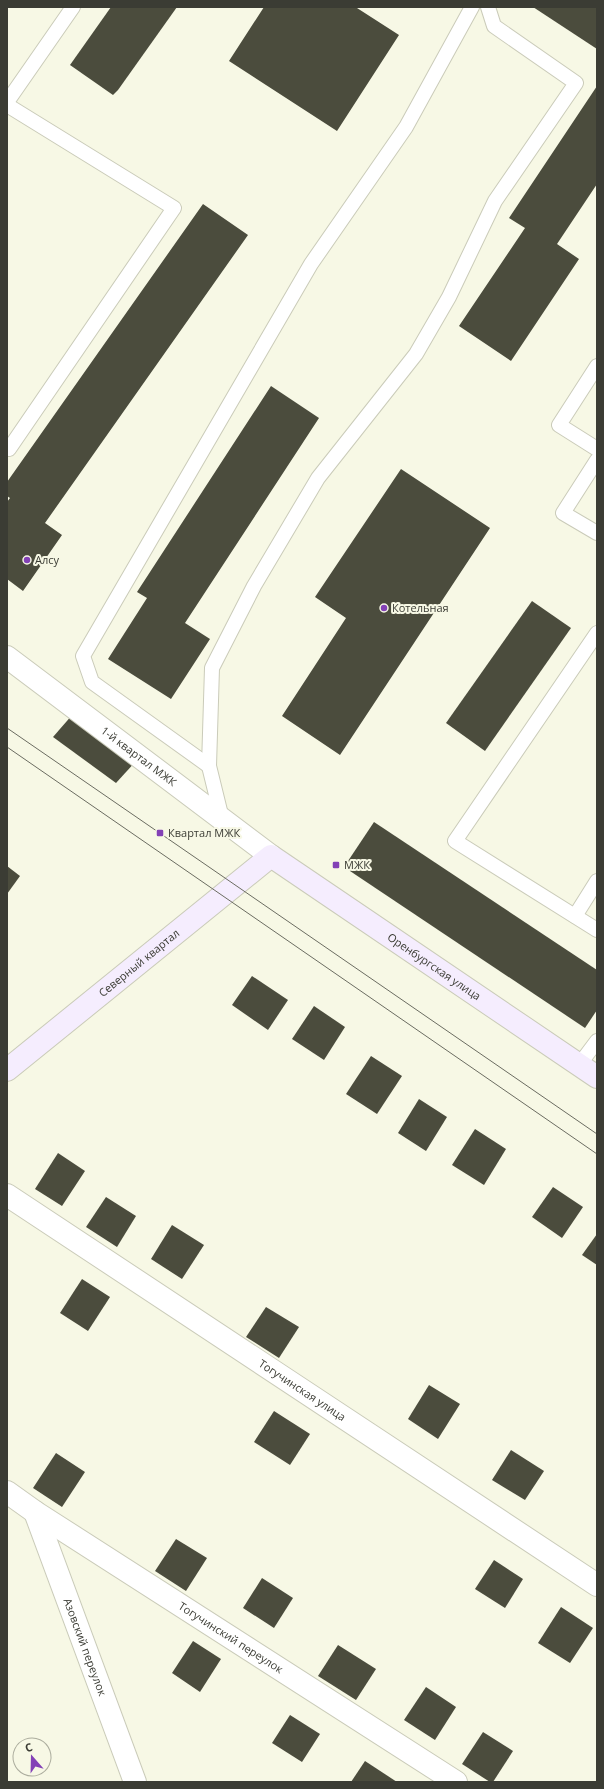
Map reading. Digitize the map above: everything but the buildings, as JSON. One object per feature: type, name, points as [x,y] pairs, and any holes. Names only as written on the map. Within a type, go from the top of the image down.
[{"type":"main road","name":"Северный квартал","points":[[7,1070],[271,856]]},
{"type":"main road","name":"Оренбургская улица","points":[[271,856],[588,1071]]},
{"type":"street","name":"1-й квартал МЖК","points":[[7,657],[271,856]]},
{"type":"street","name":"Тогучинская улица","points":[[7,1195],[597,1586]]},
{"type":"street","name":"Тогучинский переулок","points":[[7,1492],[456,1782]]},
{"type":"street","name":"Азовский переулок","points":[[36,1512],[135,1782]]},
{"type":"lane","points":[[9,449],[174,208],[7,104],[73,7]]},
{"type":"lane","points":[[209,766],[92,682],[83,656],[311,264],[406,127],[472,7]]},
{"type":"lane","points":[[222,819],[209,766],[212,668],[254,586],[318,478],[416,354],[450,297],[495,201],[576,83],[494,26],[488,7]]},
{"type":"lane","points":[[597,366],[559,425],[597,449]]},
{"type":"lane","points":[[597,460],[563,513],[597,533]]},
{"type":"lane","points":[[597,633],[455,841],[597,930]]},
{"type":"lane","points":[[575,916],[597,881]]},
{"type":"lane","points":[[588,1071],[597,1040]]},
{"type":"tram line","points":[[7,728],[597,1134]]},
{"type":"tram line","points":[[7,747],[597,1154]]},
{"type":"place","name":"Алсу","points":[[27,560]]},
{"type":"place","name":"Котельная","points":[[384,608]]},
{"type":"place","name":"Квартал МЖК","points":[[160,833]]},
{"type":"place","name":"МЖК","points":[[336,865]]}]
